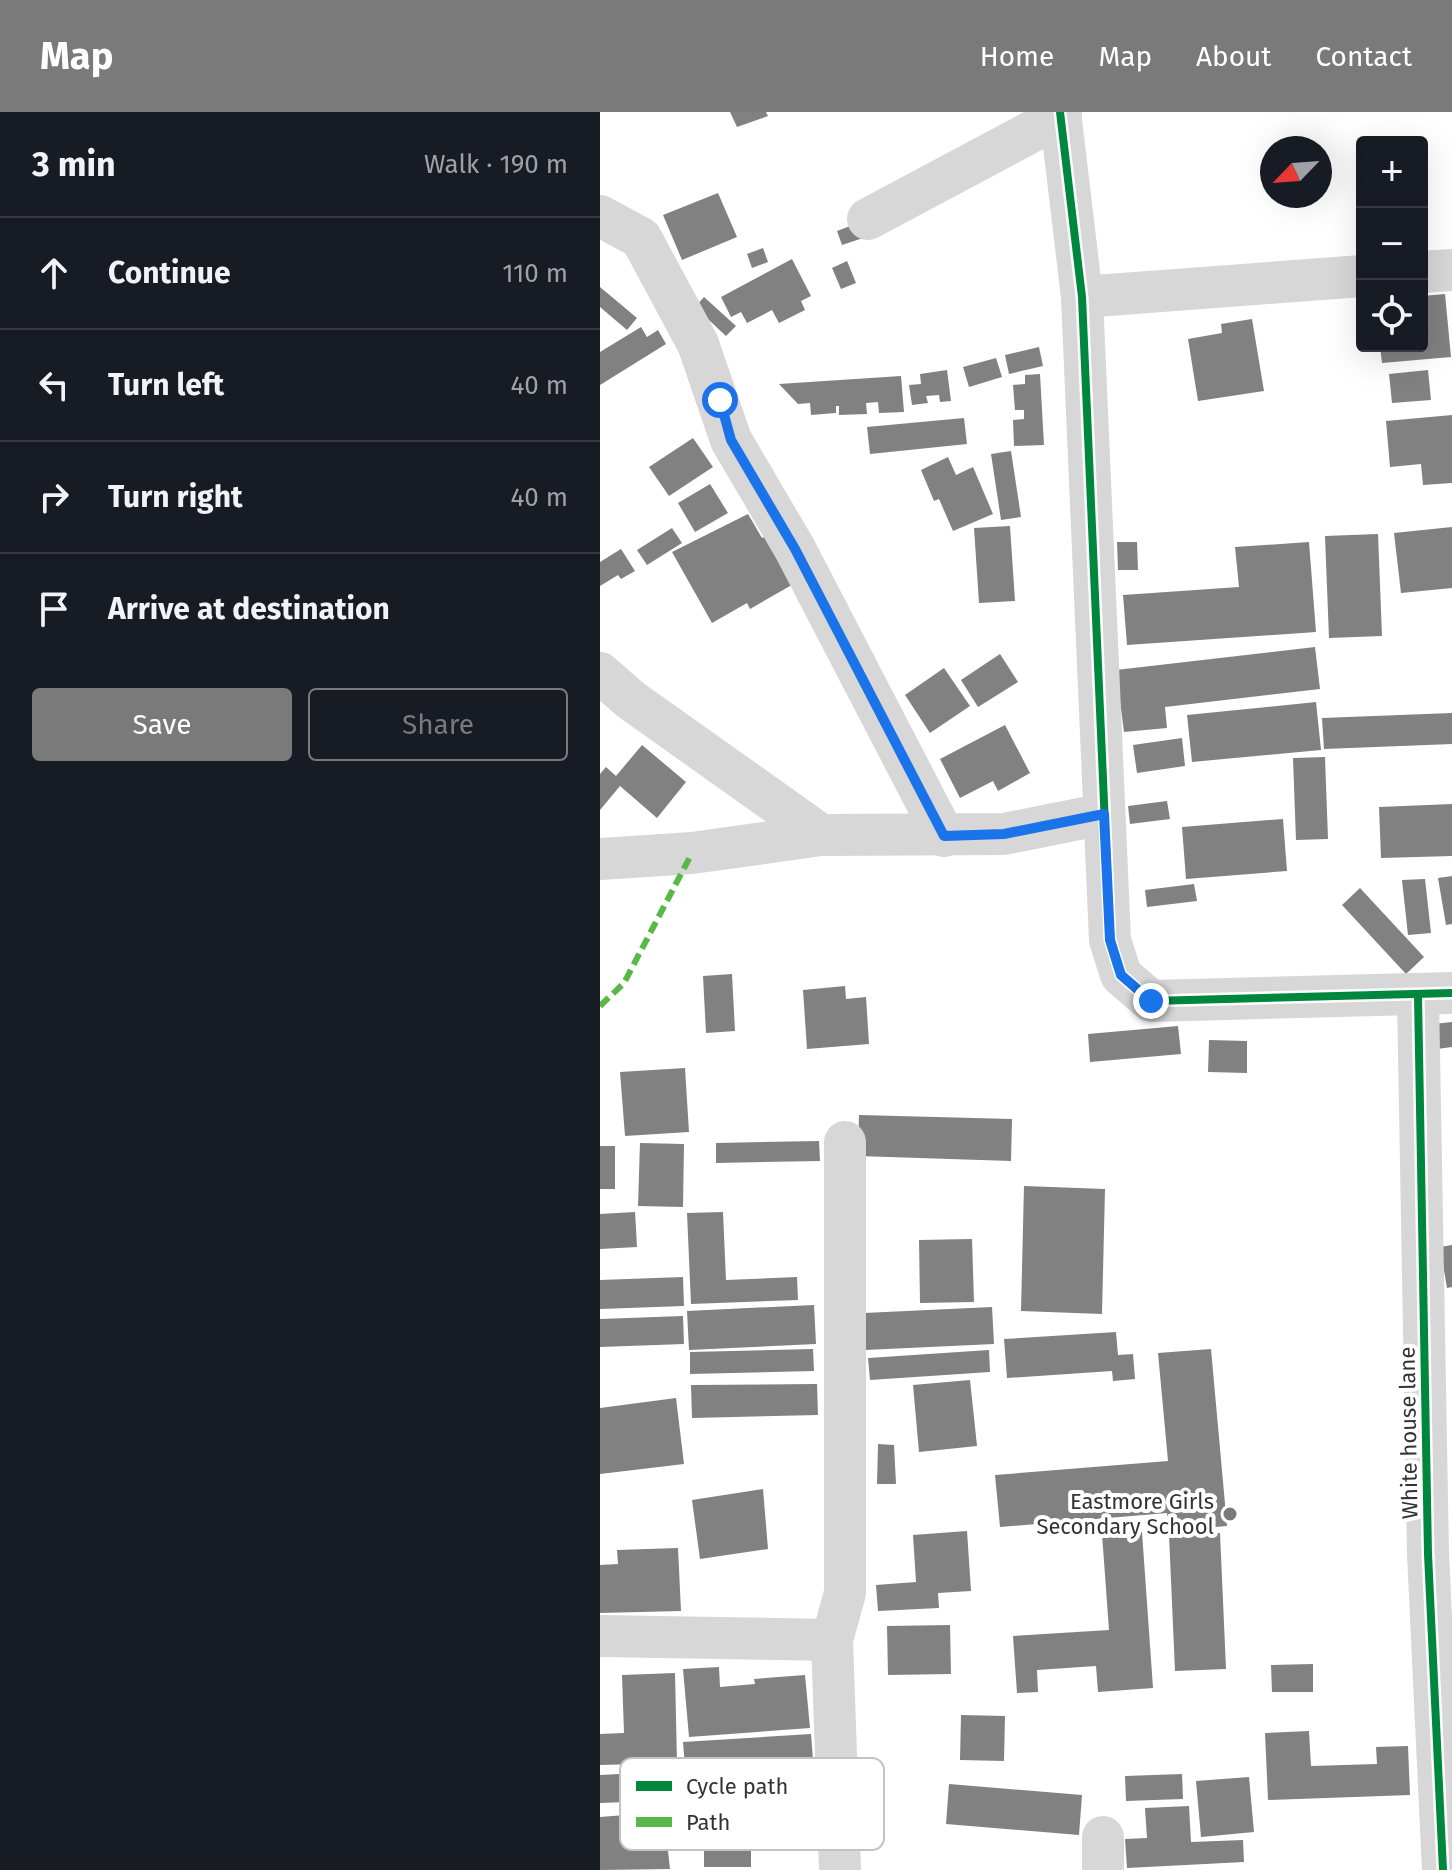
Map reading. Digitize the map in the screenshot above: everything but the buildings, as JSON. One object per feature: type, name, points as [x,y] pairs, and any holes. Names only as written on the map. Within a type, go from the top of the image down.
[{"type":"street","points":[[868,219],[1060,114],[1082,297],[1110,940],[1121,975],[1151,1001],[1435,994]]},
{"type":"street","points":[[600,216],[641,238],[698,344],[731,440],[795,549],[944,836]]},
{"type":"street","points":[[1428,272],[1452,270]]},
{"type":"street","points":[[1082,297],[1356,276]]},
{"type":"street","points":[[600,673],[631,700],[821,835]]},
{"type":"street","points":[[600,859],[692,853],[821,835],[1004,834],[1104,814]]},
{"type":"street","name":"White house lane","points":[[1435,994],[1443,1870]]},
{"type":"street","points":[[836,1758],[832,1640],[845,1593],[845,1142]]},
{"type":"street","points":[[600,1636],[832,1640]]},
{"type":"street","points":[[839,1850],[840,1870]]},
{"type":"marked path","points":[[600,1006],[624,983],[692,853]]},
{"type":"cycle path","points":[[1060,112],[1082,297],[1110,940],[1121,975],[1151,1001],[1452,993]]},
{"type":"cycle path","points":[[1418,996],[1428,1554],[1443,1870]]},
{"type":"place","name":"Eastmore Girls Secondary School","points":[[1230,1514]]},
{"type":"route","points":[[720,400],[731,440],[795,549],[944,836],[1004,834],[1104,814],[1110,940],[1121,975],[1151,1001]]}]
